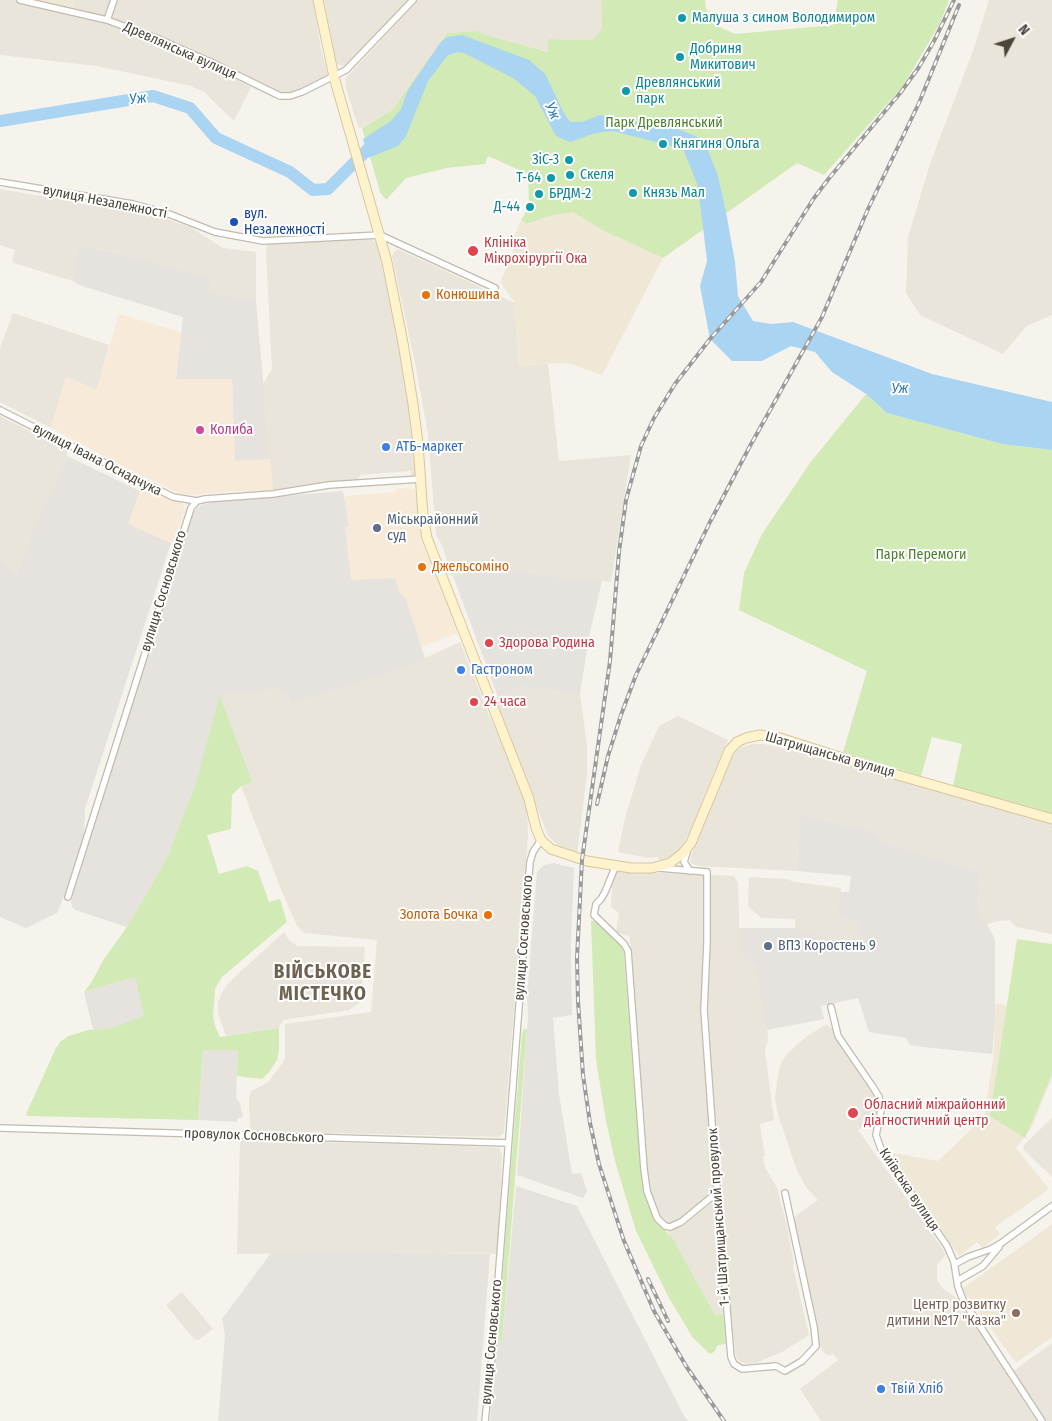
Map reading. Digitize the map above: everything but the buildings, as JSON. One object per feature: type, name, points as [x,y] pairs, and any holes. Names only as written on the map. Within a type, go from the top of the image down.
[{"type":"street","name":"Древлянська вулиця","points":[[20,0],[107,20],[174,45],[280,96],[290,96],[302,92],[346,70],[413,0]]},
{"type":"street","points":[[107,20],[114,0]]},
{"type":"street","points":[[318,0],[334,77],[387,262],[403,343],[418,443],[423,516],[427,538],[529,799],[541,840]]},
{"type":"street","name":"вулиця Незалежності","points":[[0,182],[133,204],[169,214],[215,232],[263,241],[380,235],[495,288]]},
{"type":"street","name":"вулиця Івана Оснадчука","points":[[0,410],[173,498],[197,501]]},
{"type":"street","points":[[197,501],[273,494],[329,485],[420,479]]},
{"type":"street","name":"вулиця Сосновського","points":[[68,897],[187,517],[197,501]]},
{"type":"street","name":"Шатрищанська вулиця","points":[[541,840],[551,849],[587,861],[631,868],[652,868],[664,865],[675,859],[691,843],[729,751],[737,742],[760,734],[780,738],[880,770],[1052,819]]},
{"type":"street","name":"вулиця Сосновського","points":[[485,1421],[530,862],[532,852],[541,840]]},
{"type":"street","points":[[690,871],[684,862],[691,843]]},
{"type":"street","points":[[616,865],[601,900],[596,904],[594,915],[624,944],[628,952],[647,1191],[657,1218],[665,1226],[670,1227],[681,1222],[717,1194]]},
{"type":"street","name":"1-й Шатрищанський провулок","points":[[652,868],[706,872],[707,946],[704,1010],[717,1194],[731,1360],[743,1370],[776,1366],[785,1371],[802,1361],[817,1344],[785,1193]]},
{"type":"street","name":"Київська вулиця","points":[[831,1007],[838,1036],[879,1097],[880,1113],[876,1132],[880,1146],[949,1251],[955,1264],[957,1281],[963,1300],[1042,1421]]},
{"type":"street","name":"провулок Сосновського","points":[[0,1128],[508,1143]]},
{"type":"street","points":[[955,1264],[1004,1242],[1052,1206]]},
{"type":"street","points":[[957,1281],[983,1266],[1004,1242]]},
{"type":"shaded area","points":[[0,0],[313,0],[321,50],[329,77],[309,92],[287,100],[274,98],[251,87],[234,121],[204,92],[191,86],[97,66],[0,55]]},
{"type":"shaded area","points":[[34,0],[76,0],[73,9]]},
{"type":"shaded area","points":[[324,0],[408,0],[343,66],[337,64],[335,60]]},
{"type":"shaded area","points":[[418,0],[601,0],[602,28],[593,40],[548,39],[549,52],[483,34],[479,31],[447,33],[392,110],[359,129],[346,89],[345,79]]},
{"type":"shaded area","points":[[989,0],[1052,0],[1052,315],[1027,326],[1003,354],[920,315],[906,293],[908,237],[930,164],[974,48]]},
{"type":"shaded area","points":[[0,189],[161,217],[190,227],[223,248],[256,252],[256,300],[207,293],[211,277],[81,245],[73,281],[14,263],[12,260],[15,250],[0,245]]},
{"type":"shaded area","points":[[573,212],[602,230],[663,258],[602,375],[568,363],[518,365],[515,303],[500,282],[513,253],[512,242],[521,220],[527,224],[549,216]]},
{"type":"shaded area","points":[[367,239],[375,241],[379,249],[401,357],[420,475],[412,479],[411,471],[360,475],[357,484],[273,491],[263,384],[272,369],[266,252],[268,244]]},
{"type":"shaded area","points":[[80,245],[211,277],[208,293],[256,300],[270,459],[235,461],[232,379],[176,379],[183,317],[79,285],[73,281]]},
{"type":"shaded area","points":[[396,250],[400,250],[515,303],[518,365],[548,364],[559,461],[631,455],[611,582],[486,569],[451,576],[443,547],[436,535],[428,434],[392,256]]},
{"type":"shaded area","points":[[13,313],[109,345],[97,390],[66,377],[51,428],[0,402],[0,348]]},
{"type":"shaded area","points":[[119,314],[181,332],[176,378],[232,379],[235,461],[270,459],[273,491],[232,491],[192,495],[178,493],[51,428],[66,377],[97,390]]},
{"type":"shaded area","points":[[0,416],[67,450],[67,456],[35,531],[32,530],[26,552],[16,575],[0,559]]},
{"type":"shaded area","points":[[67,456],[140,491],[128,524],[171,543],[85,809],[84,835],[64,896],[57,913],[26,928],[0,917],[0,559],[16,575],[26,552],[32,530],[35,530]]},
{"type":"shaded area","points":[[142,484],[181,502],[184,506],[185,510],[175,539],[171,543],[128,524]]},
{"type":"shaded area","points":[[399,488],[414,489],[417,494],[422,544],[437,575],[458,633],[421,647],[406,601],[400,593],[395,578],[351,581],[345,526],[349,526],[344,496],[395,492]]},
{"type":"shaded area","points":[[343,491],[349,526],[345,527],[351,580],[395,578],[400,593],[406,600],[425,658],[401,669],[291,704],[288,694],[283,696],[280,688],[221,696],[195,785],[167,858],[127,927],[75,910],[71,902],[100,803],[193,513],[204,504],[215,502]]},
{"type":"shaded area","points":[[486,569],[602,581],[589,637],[580,694],[524,687],[498,697],[453,576]]},
{"type":"shaded area","points":[[460,642],[497,730],[527,811],[528,836],[504,1133],[498,1137],[250,1131],[249,1099],[251,1091],[267,1083],[282,1064],[285,1058],[285,1024],[371,1012],[377,940],[304,933],[297,926],[241,786],[251,782],[220,696],[280,687],[288,694],[291,704],[401,669]]},
{"type":"shaded area","points":[[524,687],[580,694],[587,745],[587,774],[577,856],[563,850],[548,836],[495,698]]},
{"type":"shaded area","points":[[678,716],[728,740],[691,830],[681,848],[669,857],[660,860],[657,857],[648,858],[618,852],[624,822],[641,765],[659,726]]},
{"type":"shaded area","points":[[752,744],[764,744],[826,759],[1052,824],[1052,934],[1016,927],[1010,920],[997,921],[987,925],[978,908],[980,872],[883,842],[875,831],[799,815],[797,871],[698,866],[693,864],[690,862],[690,859],[730,759],[740,748]]},
{"type":"shaded area","points":[[799,815],[875,831],[883,842],[980,872],[978,908],[995,939],[995,1022],[992,1054],[910,1045],[906,1038],[869,1032],[858,998],[821,1006],[824,1019],[767,1030],[755,964],[740,953],[739,928],[795,928],[814,931],[817,942],[830,941],[832,950],[859,943],[859,924],[841,918],[837,914],[840,892],[849,892],[851,876],[797,871]]},
{"type":"shaded area","points":[[553,863],[574,868],[571,944],[572,1015],[553,1018],[559,1094],[572,1174],[581,1173],[587,1191],[583,1198],[517,1175],[528,1016],[527,996],[537,872],[544,865]]},
{"type":"shaded area","points":[[613,871],[734,876],[738,883],[740,953],[755,963],[767,1026],[768,1040],[765,1050],[774,1120],[760,1124],[765,1156],[763,1156],[765,1167],[777,1188],[786,1222],[794,1263],[793,1267],[809,1335],[782,1352],[756,1363],[747,1364],[740,1362],[736,1357],[730,1310],[715,1315],[677,1249],[649,1190],[636,1036],[631,947],[629,936],[616,932],[619,913],[611,907]]},
{"type":"shaded area","points":[[749,877],[786,879],[795,882],[841,888],[837,914],[841,918],[859,924],[859,944],[832,950],[817,943],[814,931],[795,928],[795,919],[761,918],[748,906]]},
{"type":"shaded area","points":[[284,932],[289,940],[297,946],[365,947],[361,1002],[349,1010],[283,1020],[279,1028],[226,1036],[218,1013],[218,1003],[221,994],[241,971]]},
{"type":"shaded area","points":[[135,977],[145,1016],[107,1029],[93,1030],[84,992]]},
{"type":"shaded area","points":[[996,1003],[1052,1019],[1052,1077],[1032,1127],[1016,1148],[1049,1189],[995,1227],[1000,1234],[983,1248],[977,1242],[959,1256],[893,1159],[893,1153],[938,1161],[984,1117],[993,1059]]},
{"type":"shaded area","points":[[827,1025],[833,1029],[873,1085],[879,1107],[878,1114],[858,1130],[944,1251],[945,1256],[937,1265],[937,1280],[942,1288],[959,1300],[1037,1421],[821,1421],[800,1389],[838,1360],[833,1354],[829,1356],[824,1353],[819,1345],[792,1221],[797,1215],[818,1200],[805,1186],[796,1168],[778,1115],[775,1099],[781,1063],[788,1053],[807,1036]]},
{"type":"shaded area","points":[[203,1050],[238,1050],[236,1098],[240,1103],[243,1117],[237,1119],[237,1122],[198,1120]]},
{"type":"shaded area","points":[[1052,1118],[1052,1177],[1023,1149],[1024,1145]]},
{"type":"shaded area","points":[[242,1140],[499,1148],[502,1154],[498,1254],[376,1252],[237,1254],[240,1142]]},
{"type":"shaded area","points":[[516,1186],[577,1206],[688,1421],[490,1421],[498,1340],[502,1341]]},
{"type":"shaded area","name":"Центр розвитку дитини №17 \"Казка\"","points":[[1052,1224],[1052,1337],[1016,1363],[962,1289]]},
{"type":"shaded area","points":[[271,1253],[490,1254],[477,1421],[218,1421],[225,1335],[222,1319]]},
{"type":"shaded area","points":[[182,1292],[213,1329],[198,1340],[194,1339],[166,1305]]},
{"type":"shaded area","points":[[1052,1343],[1052,1421],[1044,1421],[1012,1372]]},
{"type":"green space","name":"Парк Древлянський","points":[[601,0],[705,0],[706,8],[713,24],[735,34],[833,25],[838,0],[949,0],[939,25],[903,86],[824,175],[797,163],[663,258],[602,230],[573,212],[549,216],[527,224],[521,220],[529,207],[528,174],[488,156],[485,164],[447,168],[406,178],[386,200],[380,192],[362,128],[392,110],[447,33],[479,31],[483,34],[548,52],[548,39],[593,40],[602,28]]},
{"type":"green space","name":"Парк Перемоги","points":[[866,394],[887,413],[1002,444],[1052,450],[1052,816],[953,786],[962,744],[932,737],[921,776],[843,752],[867,671],[739,610],[744,573],[762,534],[810,463]]},
{"type":"green space","points":[[220,696],[252,782],[241,786],[232,795],[231,829],[207,835],[219,874],[247,866],[258,871],[269,902],[280,899],[287,922],[222,977],[215,989],[213,1016],[220,1037],[279,1028],[277,1060],[262,1079],[237,1076],[238,1050],[203,1050],[198,1120],[28,1116],[26,1114],[61,1041],[69,1036],[88,1030],[107,1029],[144,1016],[135,977],[84,992],[104,959],[127,927],[167,858],[195,785]]},
{"type":"green space","points":[[591,921],[596,921],[605,927],[615,937],[621,945],[624,954],[633,1074],[645,1190],[657,1218],[671,1236],[715,1315],[723,1313],[726,1344],[718,1345],[714,1352],[710,1354],[693,1338],[669,1298],[636,1231],[615,1161],[596,1060]]},
{"type":"green space","points":[[1017,939],[1052,944],[1052,1074],[1025,1138],[990,1116]]},
{"type":"green space","points":[[524,1029],[527,1029],[502,1341],[498,1340],[522,1034]]},
{"type":"water","name":"Уж","points":[[462,35],[529,60],[545,74],[570,122],[582,122],[600,115],[676,128],[704,140],[718,176],[726,212],[735,262],[738,296],[753,321],[771,324],[793,322],[932,374],[1052,402],[1052,450],[1002,444],[887,413],[866,394],[832,372],[815,352],[791,346],[762,361],[732,361],[710,339],[700,286],[707,261],[698,186],[683,149],[613,131],[596,133],[570,142],[556,136],[535,96],[513,78],[464,53],[458,52],[448,55],[428,81],[406,136],[398,146],[368,158],[363,139],[391,121],[401,109],[408,90],[440,43],[447,37]]},
{"type":"waterway","name":"Уж","points":[[0,121],[153,96],[190,108],[216,138],[290,172],[313,190],[328,189],[369,148],[378,142]]},
{"type":"railway","points":[[724,1421],[686,1366],[654,1311],[624,1241],[599,1164],[590,1123],[583,1075],[577,958],[582,860],[610,661],[619,552],[626,500],[641,446],[654,418],[675,384],[710,339],[761,282],[814,198],[901,92],[919,67],[934,41],[954,0]]},
{"type":"railway","points":[[597,804],[608,756],[636,675],[710,522],[822,317],[868,209],[919,103],[959,5]]},
{"type":"railway","points":[[648,1279],[668,1321]]},
{"type":"place","name":"Малуша з сином Володимиром","points":[[682,18]]},
{"type":"place","name":"Добриня Микитович","points":[[680,57]]},
{"type":"place","name":"Древлянський парк","points":[[626,91]]},
{"type":"place","name":"Княгиня Ольга","points":[[663,144]]},
{"type":"place","name":"ЗіС-3","points":[[569,160]]},
{"type":"place","name":"Скеля","points":[[570,175]]},
{"type":"place","name":"Т-64","points":[[551,178]]},
{"type":"place","name":"Князь Мал","points":[[633,193]]},
{"type":"place","name":"БРДМ-2","points":[[539,194]]},
{"type":"place","name":"Д-44","points":[[530,207]]},
{"type":"place","name":"вул. Незалежності","points":[[234,222]]},
{"type":"place","name":"Клініка Мікрохірургії Ока","points":[[473,251]]},
{"type":"place","name":"Конюшина","points":[[426,295]]},
{"type":"place","name":"Колиба","points":[[200,430]]},
{"type":"place","name":"АТБ-маркет","points":[[386,447]]},
{"type":"place","name":"Міськрайонний суд","points":[[377,528]]},
{"type":"place","name":"Джельсоміно","points":[[422,567]]},
{"type":"place","name":"Здорова Родина","points":[[489,643]]},
{"type":"place","name":"Гастроном","points":[[461,670]]},
{"type":"place","name":"24 часа","points":[[474,702]]},
{"type":"place","name":"Золота Бочка","points":[[488,915]]},
{"type":"place","name":"ВПЗ Коростень 9","points":[[768,946]]},
{"type":"place","name":"Обласний міжрайонний діагностичний центр","points":[[853,1113]]},
{"type":"place","name":"Центр розвитку дитини №17 \"Казка\"","points":[[1016,1313]]},
{"type":"place","name":"Твій Хліб","points":[[881,1389]]},
{"type":"district","name":"ВІЙСЬКОВЕ МІСТЕЧКО","points":[[323,984]]}]
